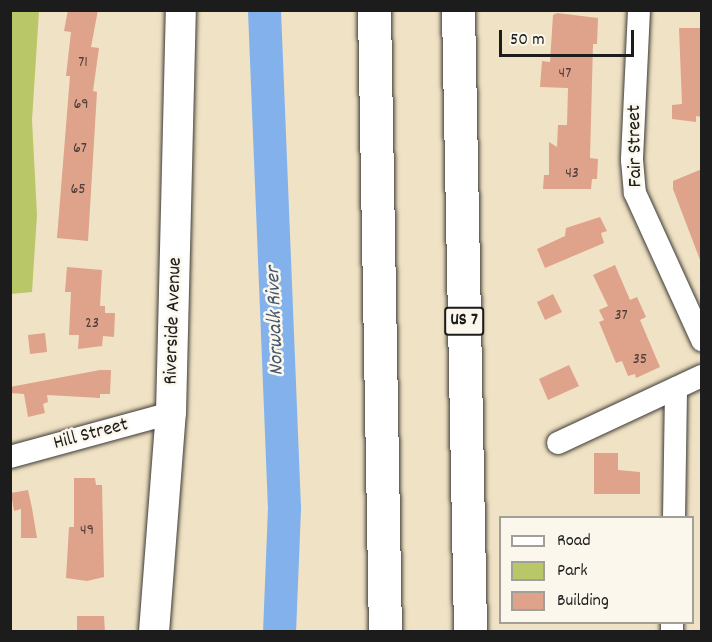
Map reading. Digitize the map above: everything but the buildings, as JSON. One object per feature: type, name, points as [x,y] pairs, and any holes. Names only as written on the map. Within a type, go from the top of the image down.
[{"type":"highway","points":[[360,10],[375,107]]},
{"type":"highway","points":[[374,10],[386,632]]},
{"type":"highway","name":"US 7","points":[[458,10],[470,632]]},
{"type":"main road","name":"Riverside Avenue","points":[[154,632],[171,413],[181,10]]},
{"type":"street","name":"Fair Street","points":[[639,10],[632,160],[635,193],[702,340]]},
{"type":"street","points":[[558,443],[702,376]]},
{"type":"street","points":[[674,516],[676,388]]},
{"type":"street","name":"Hill Street","points":[[10,457],[171,413]]},
{"type":"green space","points":[[11,10],[39,11],[32,120],[37,215],[32,292],[11,294]]},
{"type":"waterway","name":"Norwalk River","points":[[264,10],[284,508],[279,632]]}]
